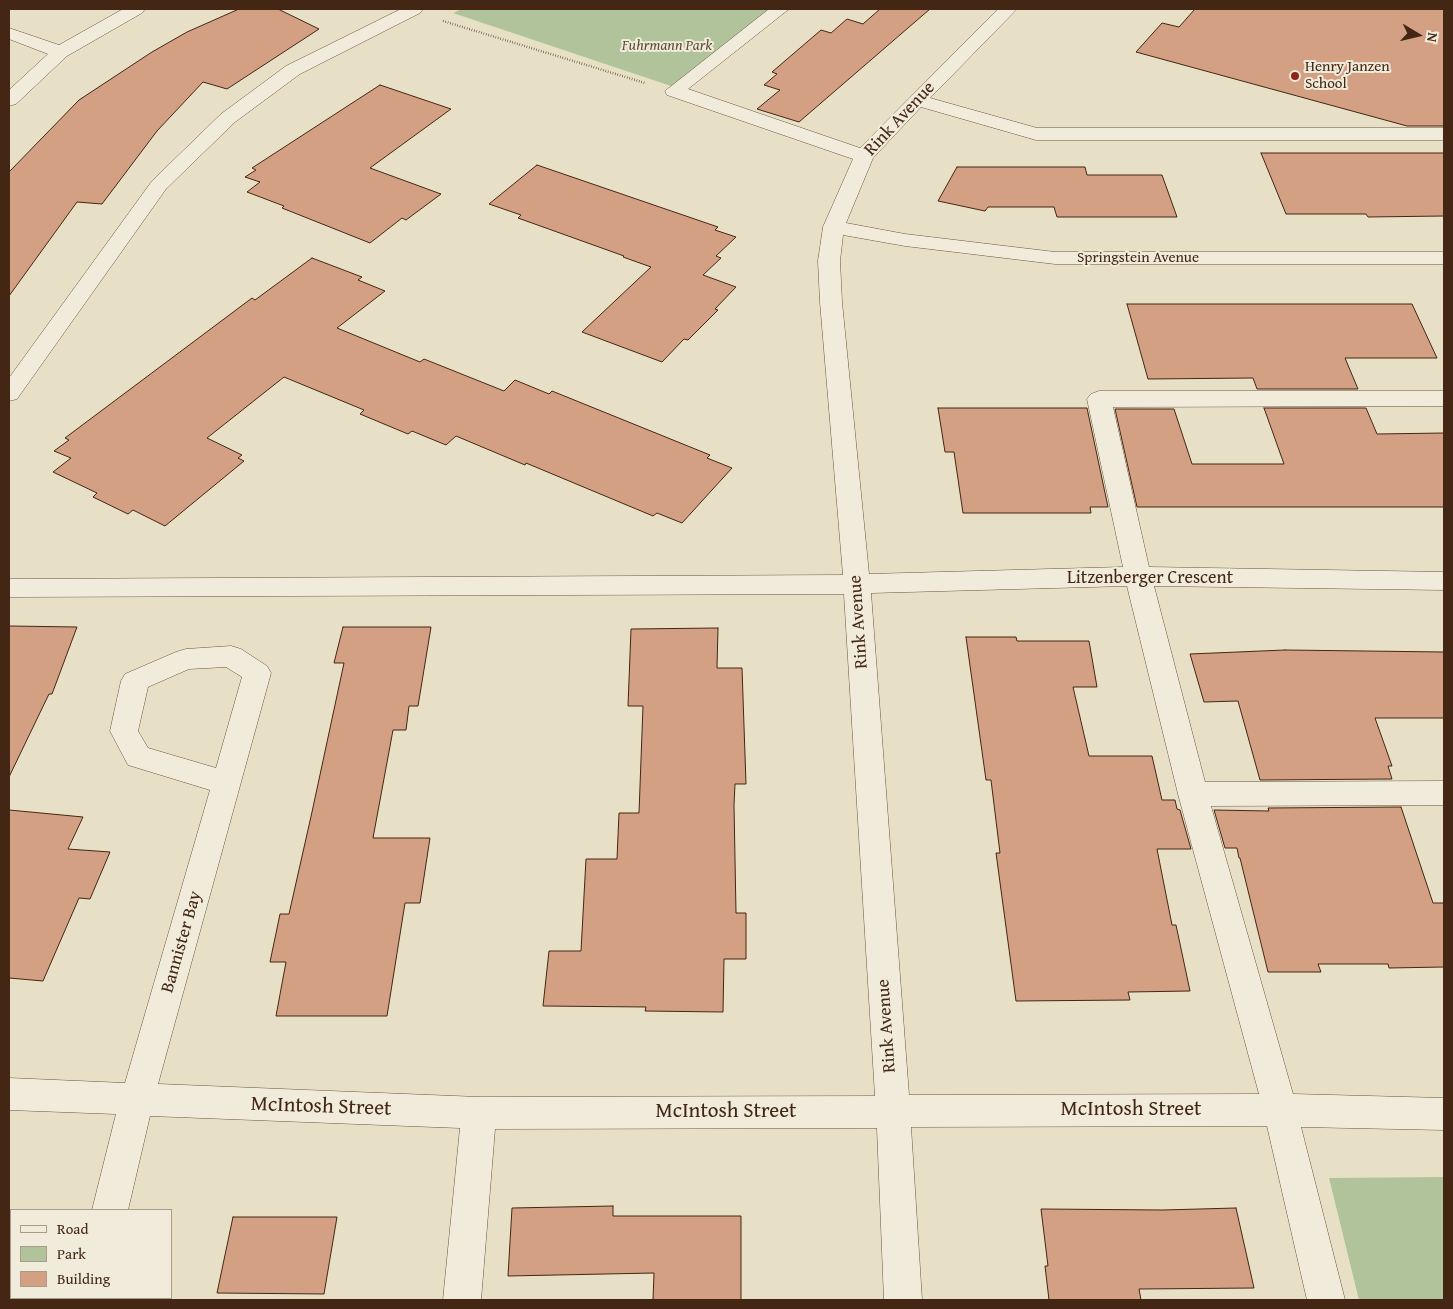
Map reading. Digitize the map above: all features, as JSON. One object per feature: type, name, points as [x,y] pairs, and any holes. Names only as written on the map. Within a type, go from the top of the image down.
[{"type":"street","points":[[9,100],[60,52],[136,9]]},
{"type":"street","points":[[674,92],[780,9]]},
{"type":"street","name":"Rink Avenue","points":[[902,1300],[893,1110],[857,584],[831,302],[829,261],[834,227],[864,156],[1008,9]]},
{"type":"street","points":[[9,394],[159,185],[228,118],[293,70],[409,10]]},
{"type":"street","points":[[9,33],[60,52]]},
{"type":"street","points":[[674,92],[864,156]]},
{"type":"street","points":[[917,100],[1036,134],[1444,134]]},
{"type":"street","name":"Springstein Avenue","points":[[834,227],[905,240],[1055,258],[1444,258]]},
{"type":"street","points":[[1326,1300],[1280,1110],[1194,794],[1138,576],[1099,399],[1444,398]]},
{"type":"street","name":"Litzenberger Crescent","points":[[9,588],[857,584],[1138,576],[1444,581]]},
{"type":"street","name":"Bannister Bay","points":[[110,1209],[137,1100],[227,783],[257,674],[231,656],[186,659],[135,681],[124,731],[138,758],[227,783]]},
{"type":"street","points":[[1194,794],[1444,793]]},
{"type":"street","name":"McIntosh Street","points":[[9,1094],[479,1113],[1280,1110],[1444,1114]]},
{"type":"street","points":[[462,1300],[479,1113]]},
{"type":"path","points":[[409,10],[674,92]]},
{"type":"green space","name":"Fuhrmann Park","points":[[462,9],[771,9],[674,87],[453,13]]},
{"type":"green space","points":[[1444,1177],[1444,1300],[1359,1300],[1329,1178]]},
{"type":"building","points":[[239,9],[278,9],[319,29],[227,89],[203,82],[157,131],[102,204],[77,202],[9,296],[9,172],[79,100],[152,52],[187,32]]},
{"type":"building","points":[[880,9],[930,9],[799,122],[757,109],[780,90],[764,85],[777,74],[772,72],[821,30],[831,33],[847,19],[863,24]]},
{"type":"building","name":"Henry Janzen School","points":[[1195,9],[1444,9],[1444,126],[1407,126],[1136,52],[1162,23],[1179,27]]},
{"type":"building","points":[[380,85],[451,109],[370,168],[441,194],[406,220],[402,218],[370,243],[247,192],[260,182],[245,177],[256,170],[252,168]]},
{"type":"building","points":[[1261,153],[1444,153],[1444,216],[1368,217],[1366,214],[1286,214]]},
{"type":"building","points":[[537,165],[718,227],[715,230],[736,237],[716,256],[721,258],[703,275],[736,287],[715,309],[718,310],[688,340],[684,339],[662,362],[582,332],[651,267],[518,218],[521,215],[489,204]]},
{"type":"building","points":[[957,167],[1085,167],[1087,175],[1162,175],[1177,217],[1057,217],[1054,207],[988,207],[985,211],[938,201]]},
{"type":"building","points":[[312,258],[362,277],[358,280],[385,291],[337,328],[420,362],[424,359],[504,391],[515,380],[549,394],[552,391],[710,455],[707,458],[732,468],[682,523],[657,513],[653,516],[456,436],[446,445],[412,431],[408,434],[360,414],[364,410],[284,377],[207,438],[242,455],[238,458],[244,461],[165,526],[133,510],[128,514],[93,497],[97,493],[53,472],[71,458],[54,451],[69,440],[65,438],[252,298],[255,300]]},
{"type":"building","points":[[1127,304],[1412,304],[1437,358],[1345,358],[1358,389],[1257,389],[1253,378],[1148,379]]},
{"type":"building","points":[[938,408],[1087,408],[1108,507],[1090,507],[1091,513],[963,513],[954,452],[945,452]]},
{"type":"building","points":[[1264,408],[1366,408],[1377,434],[1444,433],[1444,507],[1137,507],[1115,409],[1174,409],[1192,464],[1284,464]]},
{"type":"building","points":[[9,626],[77,627],[52,694],[49,694],[9,777]]},
{"type":"building","points":[[343,627],[431,627],[418,706],[409,706],[406,730],[393,730],[373,838],[430,838],[420,903],[405,903],[387,1016],[276,1016],[286,962],[270,962],[280,914],[289,914],[312,812],[344,663],[334,663]]},
{"type":"building","points":[[718,628],[717,668],[742,668],[746,784],[735,784],[734,805],[736,913],[746,913],[746,959],[724,959],[723,1012],[645,1011],[646,1007],[543,1006],[549,951],[581,951],[586,859],[617,859],[619,813],[639,813],[643,706],[628,706],[631,629]]},
{"type":"building","points":[[966,637],[1016,637],[1017,641],[1089,641],[1097,687],[1073,687],[1089,756],[1152,756],[1162,800],[1175,800],[1177,809],[1180,810],[1191,849],[1157,849],[1172,925],[1176,925],[1190,991],[1128,992],[1130,1000],[1016,1001],[996,853],[1000,853],[991,780],[986,780]]},
{"type":"building","points":[[1285,650],[1444,652],[1444,718],[1375,718],[1392,766],[1388,766],[1392,779],[1260,780],[1238,701],[1204,702],[1190,654]]},
{"type":"building","points":[[1401,807],[1433,903],[1444,903],[1444,967],[1389,968],[1388,964],[1318,964],[1321,972],[1268,972],[1237,848],[1225,848],[1214,810],[1269,811],[1268,808]]},
{"type":"building","points":[[9,810],[83,817],[68,849],[110,852],[90,899],[79,898],[43,981],[9,978]]},
{"type":"building","points":[[613,1206],[613,1216],[741,1216],[741,1300],[653,1300],[654,1273],[508,1276],[512,1208]]},
{"type":"building","points":[[1236,1208],[1254,1288],[1139,1289],[1141,1300],[1049,1300],[1045,1266],[1048,1266],[1041,1209],[1163,1210]]},
{"type":"building","points":[[233,1217],[337,1217],[324,1294],[217,1293]]},
{"type":"place","name":"Henry Janzen School","points":[[1295,76]]}]
